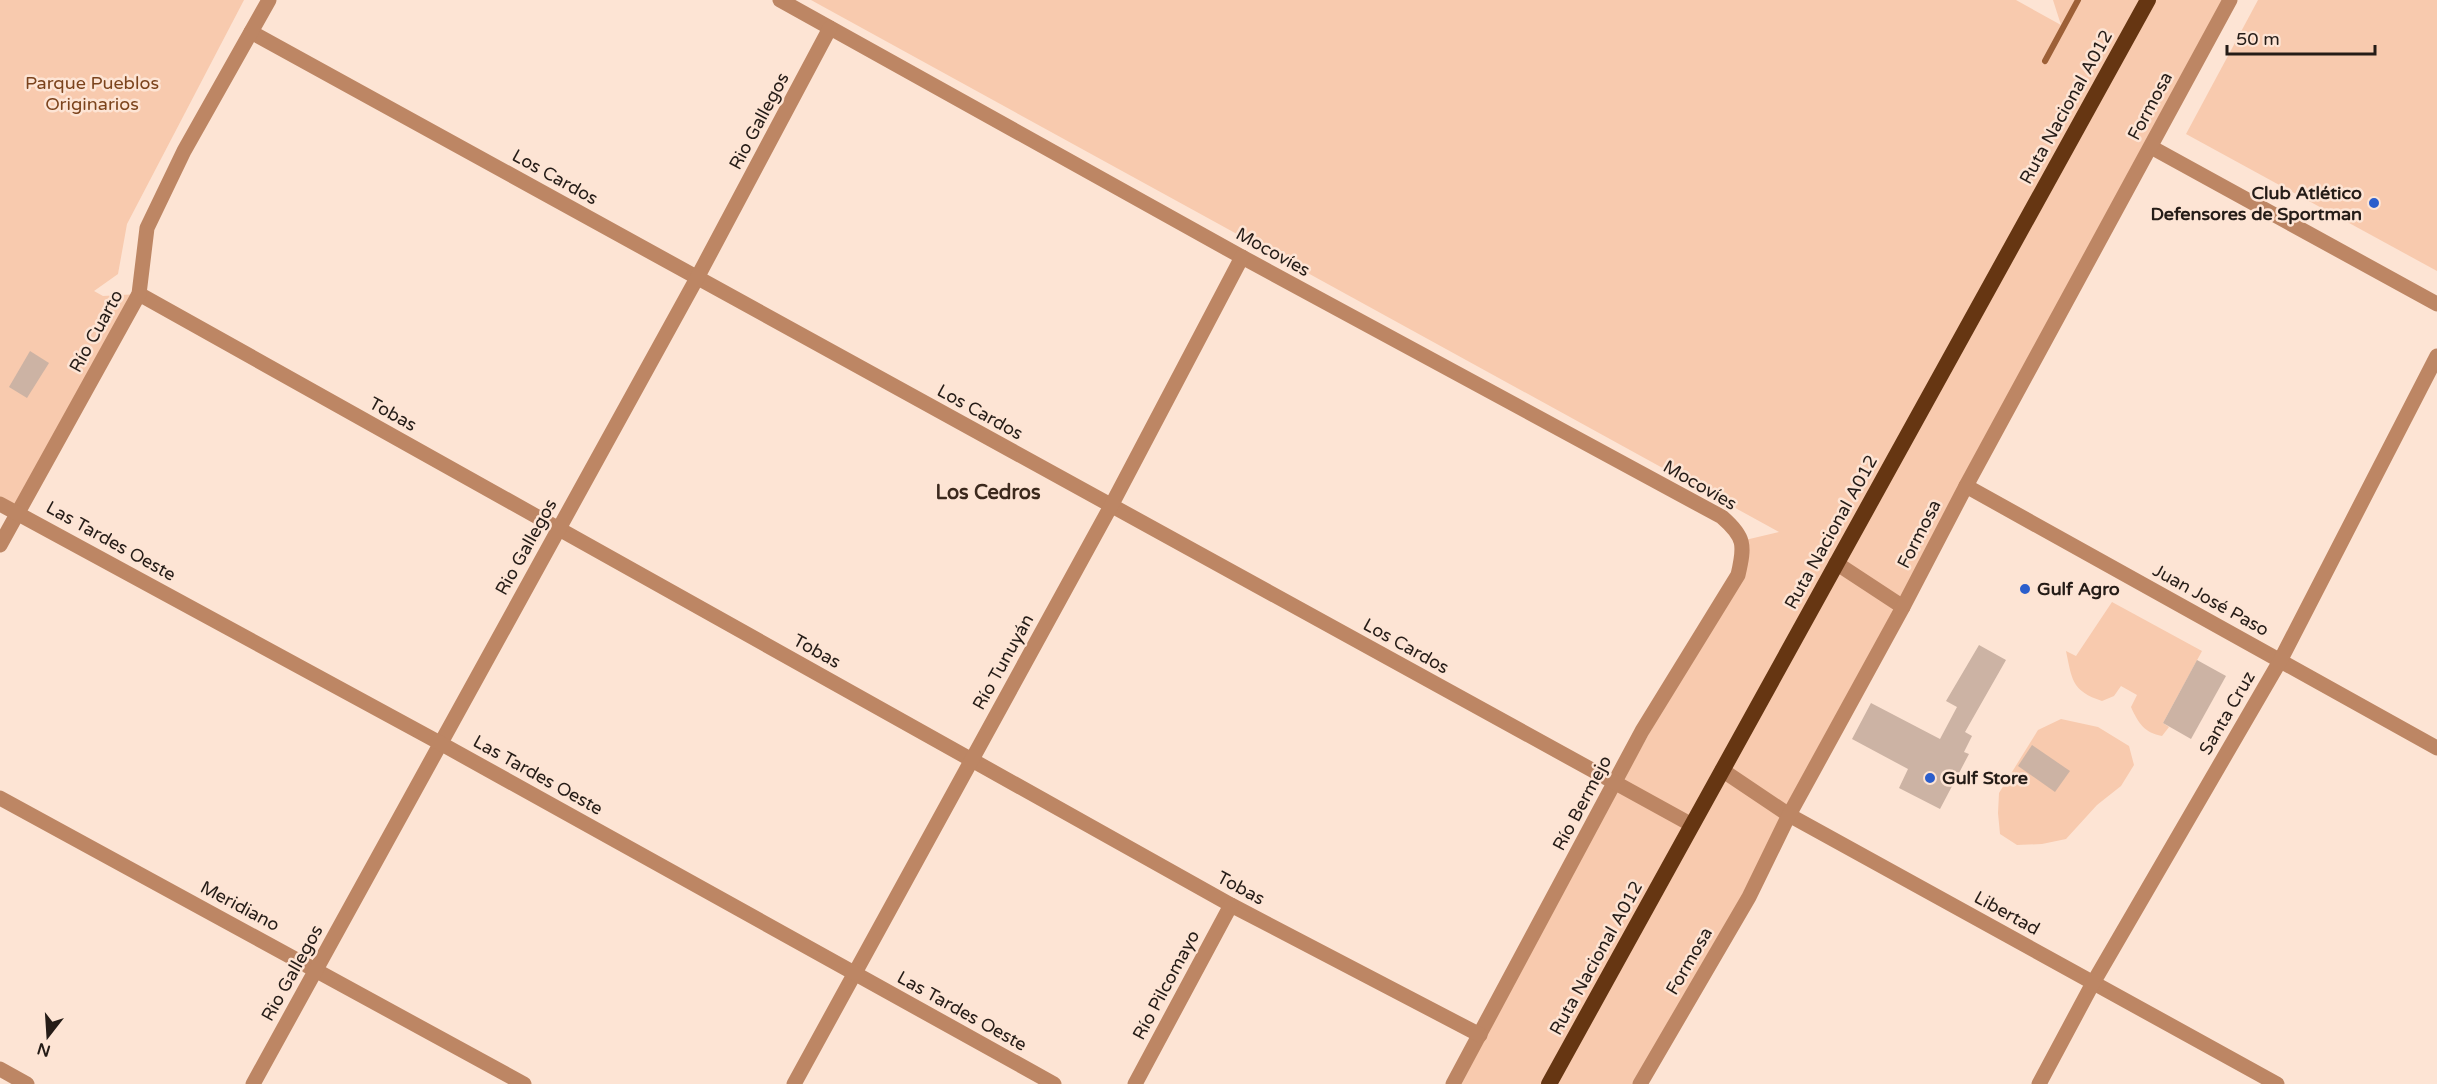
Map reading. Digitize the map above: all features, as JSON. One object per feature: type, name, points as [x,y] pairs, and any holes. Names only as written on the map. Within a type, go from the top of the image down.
[{"type":"highway","name":"Ruta Nacional A012","points":[[1549,1084],[2148,0]]},
{"type":"street","name":"Río Cuarto","points":[[0,545],[139,294],[147,228],[184,151],[269,0]]},
{"type":"street","name":"Mocovíes","points":[[780,0],[1242,257],[1722,517],[1737,530],[1741,541]]},
{"type":"street","name":"Formosa","points":[[1640,1084],[1749,897],[1789,815],[2230,0]]},
{"type":"street","name":"Rio Gallegos","points":[[253,1084],[697,278],[831,28]]},
{"type":"street","name":"Los Cardos","points":[[251,32],[1692,825]]},
{"type":"street","points":[[2151,147],[2437,304]]},
{"type":"street","name":"Río Tunuyán","points":[[794,1084],[1112,506],[1242,257]]},
{"type":"street","name":"Tobas","points":[[139,294],[1231,905],[1480,1035]]},
{"type":"street","name":"Santa Cruz","points":[[2039,1084],[2093,983],[2280,661],[2437,356]]},
{"type":"street","name":"Juan José Paso","points":[[1966,486],[2437,748]]},
{"type":"street","name":"Las Tardes Oeste","points":[[0,504],[440,743],[1054,1084]]},
{"type":"street","name":"Río Bermejo","points":[[1453,1084],[1642,730],[1738,575],[1742,555],[1741,541]]},
{"type":"street","points":[[1836,563],[1903,607]]},
{"type":"street","name":"Libertad","points":[[1722,770],[1789,815],[2277,1084]]},
{"type":"street","name":"Meridiano","points":[[0,798],[524,1084]]},
{"type":"street","name":"Río Pilcomayo","points":[[1135,1084],[1231,905]]},
{"type":"street","points":[[0,1069],[27,1084]]},
{"type":"green space","name":"Parque Pueblos Originarios","points":[[0,0],[244,0],[127,224],[118,274],[94,291],[103,296],[139,294],[18,513],[0,504]]},
{"type":"green space","points":[[811,0],[2016,0],[2061,25],[2053,0],[2230,0],[1640,1084],[1453,1084],[1738,575],[1741,541],[1779,532]]},
{"type":"green space","name":"Club Atlético Defensores de Sportman","points":[[2258,0],[2437,0],[2437,271],[2186,134]]},
{"type":"green space","points":[[2112,602],[2202,651],[2163,723],[2169,727],[2162,736],[2147,730],[2136,718],[2131,707],[2137,695],[2121,686],[2114,696],[2102,701],[2085,693],[2072,677],[2066,651],[2076,656]]},
{"type":"green space","points":[[2061,719],[2098,727],[2129,746],[2134,765],[2121,786],[2097,805],[2066,839],[2042,844],[2017,845],[2000,834],[1999,793],[2038,730]]},
{"type":"building","points":[[30,351],[49,363],[27,398],[9,387]]},
{"type":"building","points":[[1979,645],[2006,660],[1965,732],[1972,736],[1964,752],[1969,754],[1940,809],[1899,788],[1908,769],[1852,739],[1871,703],[1940,739],[1957,707],[1946,701]]},
{"type":"building","points":[[2197,660],[2226,676],[2191,739],[2163,723]]},
{"type":"building","points":[[2032,745],[2070,771],[2055,792],[2018,766]]},
{"type":"waterway","points":[[2045,61],[2078,0]]},
{"type":"place","name":"Club Atlético Defensores de Sportman","points":[[2374,203]]},
{"type":"place","name":"Gulf Agro","points":[[2025,589]]},
{"type":"place","name":"Gulf Store","points":[[1930,778]]},
{"type":"district","name":"Los Cedros","points":[[988,493]]}]
